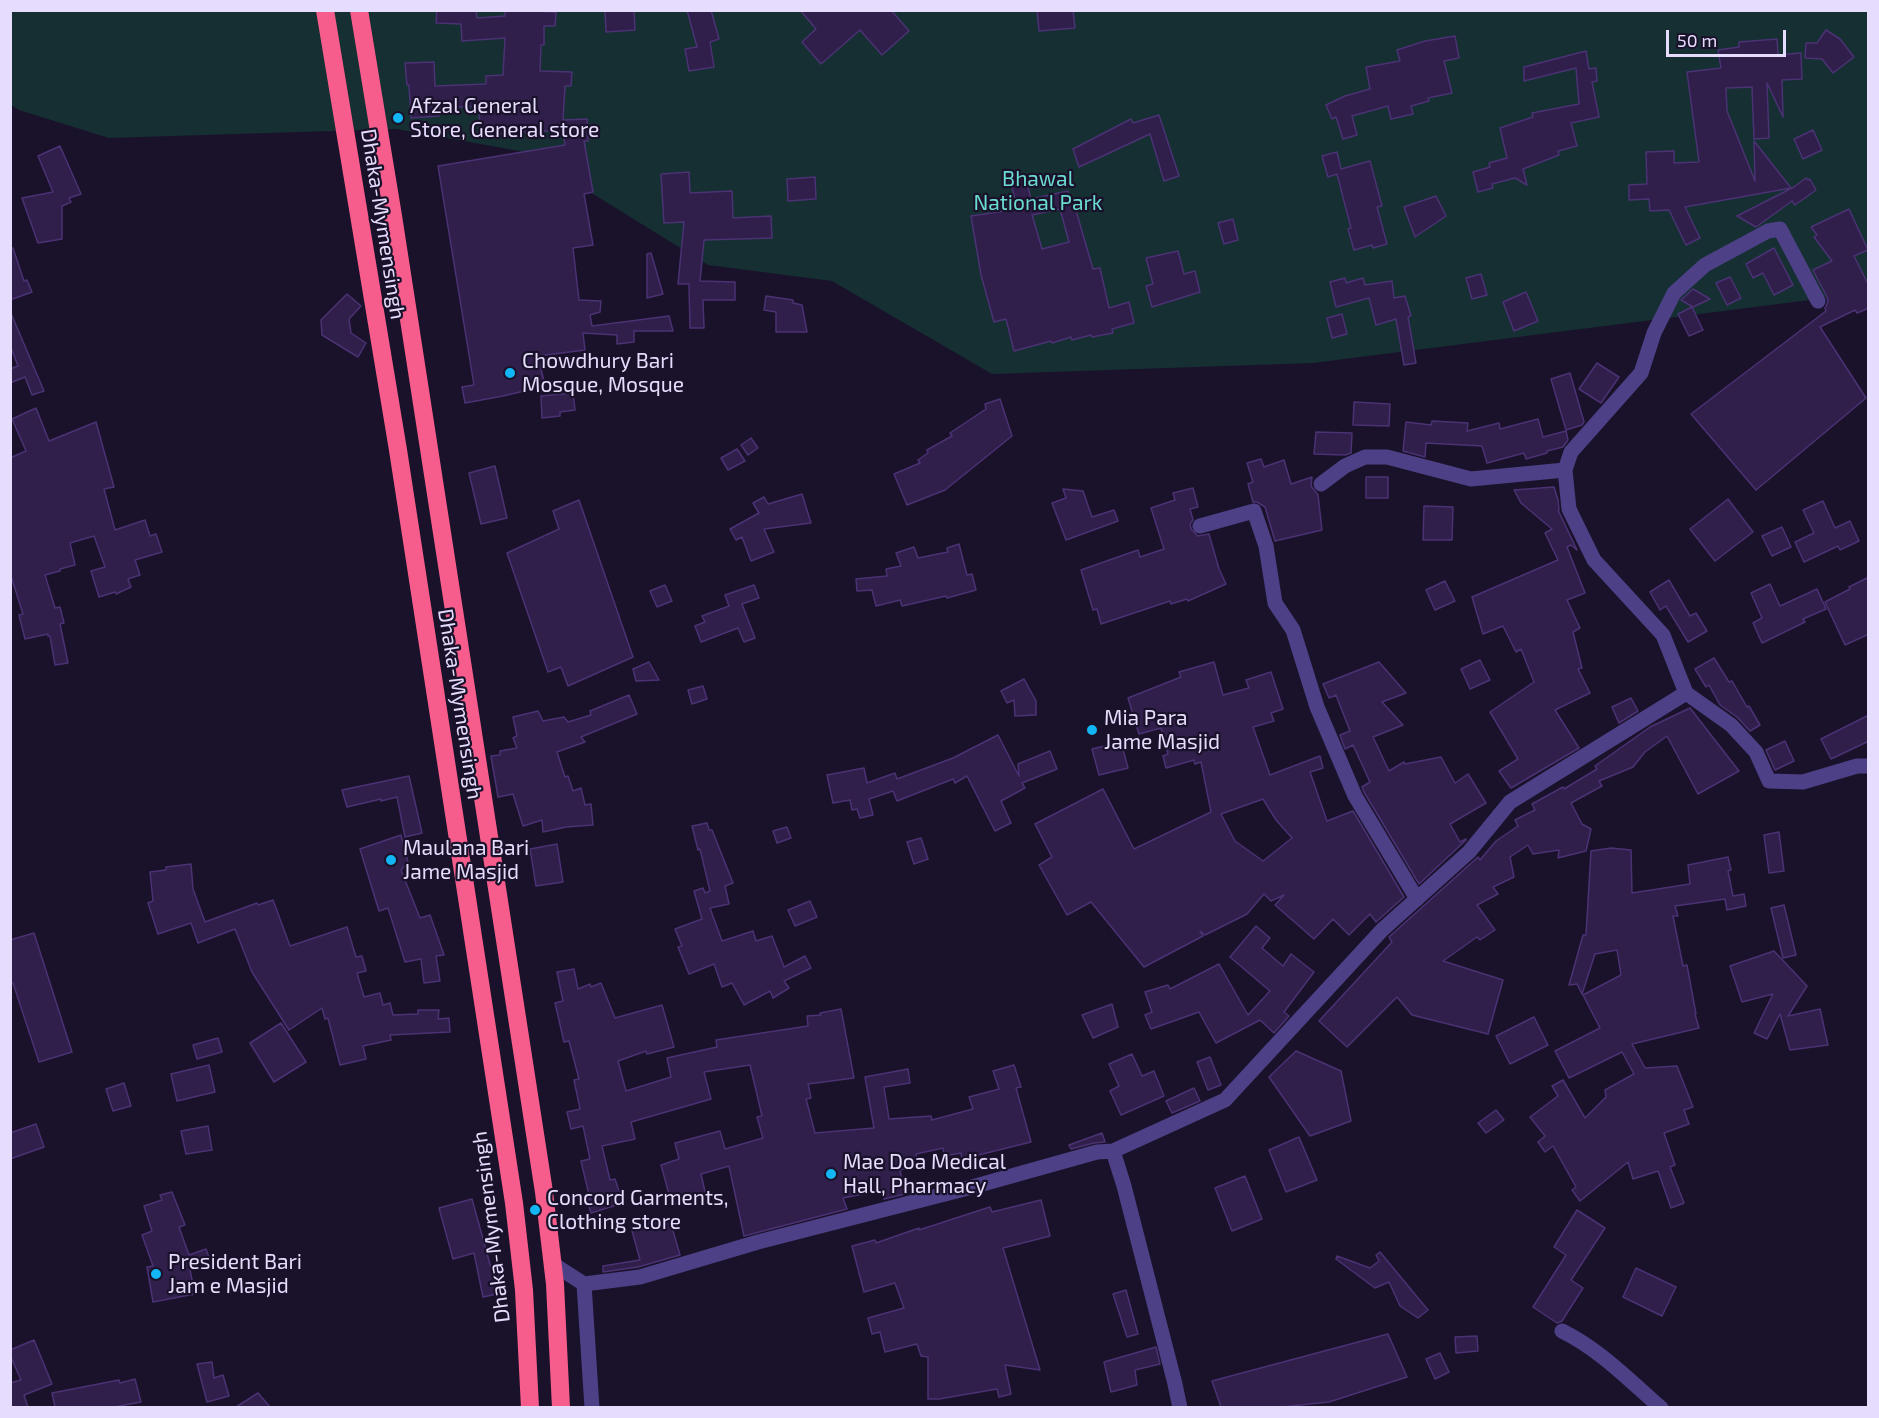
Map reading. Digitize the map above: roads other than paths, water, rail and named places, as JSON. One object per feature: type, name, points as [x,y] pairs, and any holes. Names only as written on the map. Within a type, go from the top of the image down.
[{"type":"highway","name":"Dhaka-Mymensingh","points":[[325,10],[398,450],[514,1203],[524,1290],[530,1407]]},
{"type":"highway","name":"Dhaka-Mymensingh","points":[[359,10],[544,1192],[553,1264],[561,1407]]},
{"type":"street","points":[[1818,301],[1780,229],[1768,231],[1705,266],[1674,292],[1654,333],[1641,373],[1571,452],[1565,470],[1569,509],[1594,560],[1664,635],[1686,693],[1731,725],[1756,752],[1769,781],[1803,782],[1857,766],[1869,766]]},
{"type":"street","points":[[1321,484],[1345,466],[1365,458],[1387,457],[1470,479],[1565,470]]},
{"type":"street","points":[[1200,526],[1254,511],[1266,546],[1275,603],[1293,630],[1317,706],[1338,756],[1355,796],[1418,899]]},
{"type":"street","points":[[553,1264],[584,1284],[640,1277],[758,1242],[1096,1152],[1113,1151],[1225,1100],[1382,930],[1469,852],[1510,802],[1686,693]]},
{"type":"street","points":[[1113,1151],[1180,1407]]},
{"type":"street","points":[[584,1284],[592,1407]]},
{"type":"street","points":[[1562,1331],[1580,1340],[1661,1407]]},
{"type":"place","name":"Afzal General Store, General store","points":[[398,118]]},
{"type":"place","name":"Chowdhury Bari Mosque, Mosque","points":[[510,373]]},
{"type":"place","name":"Mia Para Jame Masjid","points":[[1092,730]]},
{"type":"place","name":"Maulana Bari Jame Masjid","points":[[391,860]]},
{"type":"place","name":"Mae Doa Medical Hall, Pharmacy","points":[[831,1174]]},
{"type":"place","name":"Concord Garments, Clothing store","points":[[535,1210]]},
{"type":"place","name":"President Bari Jam e Masjid","points":[[156,1274]]},
{"type":"park label","name":"Bhawal National Park","points":[[1038,191]]}]
